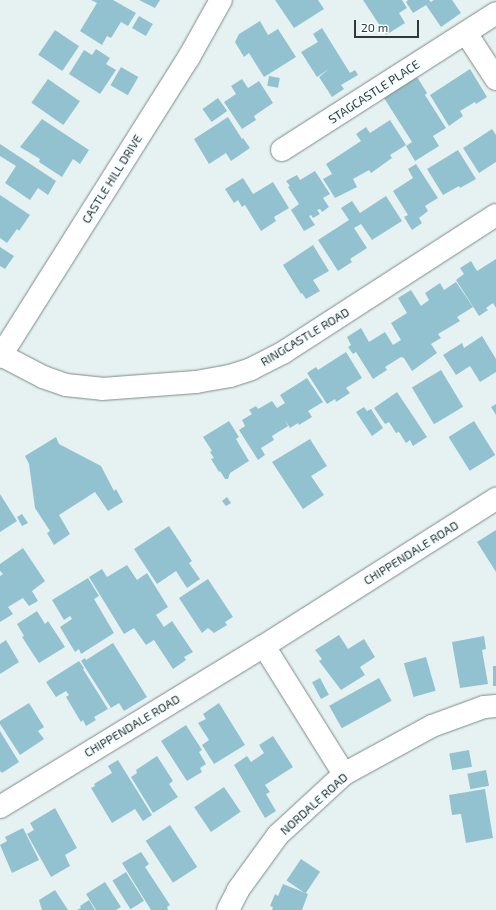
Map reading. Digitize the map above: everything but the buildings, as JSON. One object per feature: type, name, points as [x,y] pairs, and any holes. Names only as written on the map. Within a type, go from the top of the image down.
[{"type":"street","name":"CASTLE HILL DRIVE","points":[[1,356],[189,57],[221,0]]},
{"type":"street","name":"STAGCASTLE PLACE","points":[[282,150],[496,13]]},
{"type":"street","points":[[466,33],[496,79]]},
{"type":"street","name":"RINGCASTLE ROAD","points":[[1,356],[43,377],[66,385],[102,389],[196,382],[230,376],[252,369],[284,352],[496,215]]},
{"type":"street","name":"CHIPPENDALE ROAD","points":[[0,807],[264,646],[496,499]]},
{"type":"street","points":[[264,646],[344,774]]},
{"type":"street","name":"NORDALE ROAD","points":[[228,910],[238,890],[278,835],[344,774],[432,726],[484,707],[496,706]]}]
